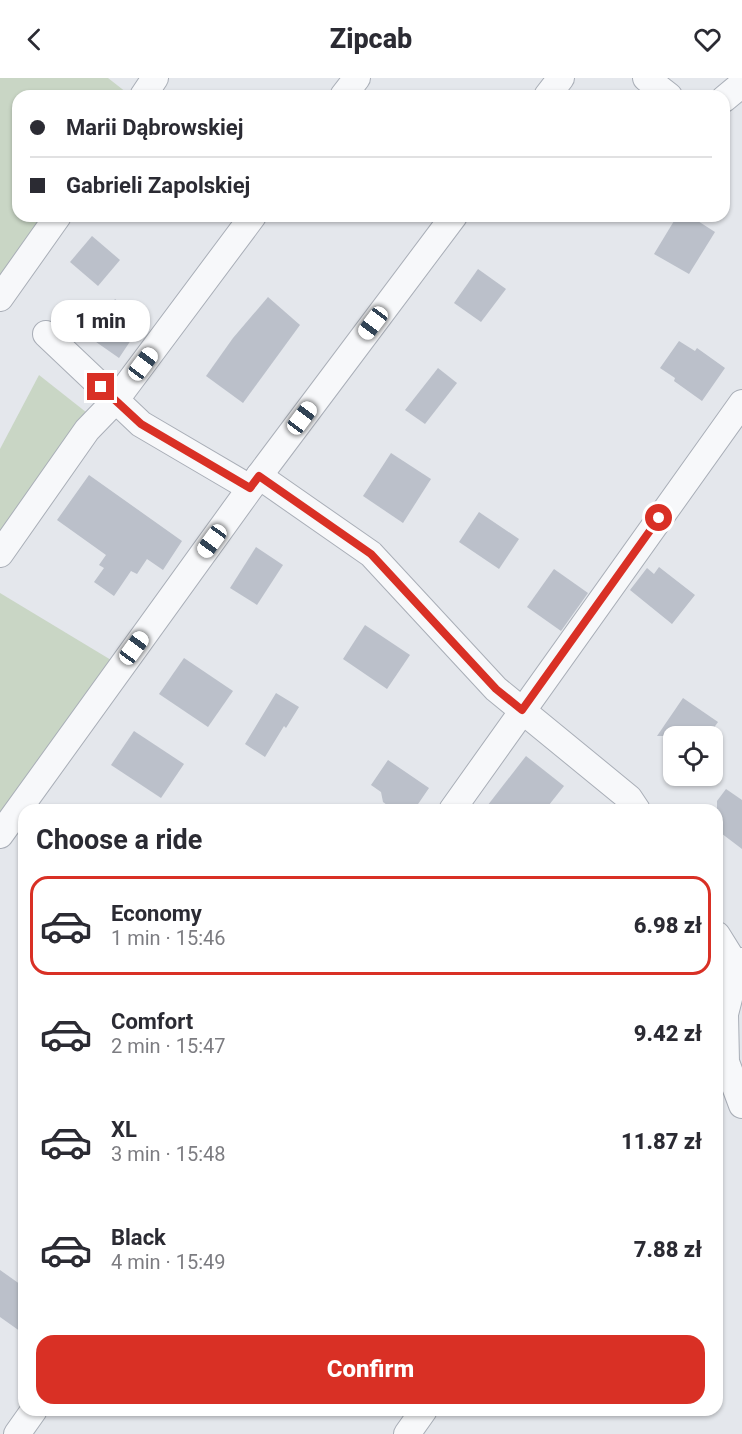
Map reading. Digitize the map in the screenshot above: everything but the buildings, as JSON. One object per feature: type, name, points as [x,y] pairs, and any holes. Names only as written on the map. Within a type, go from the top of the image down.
[{"type":"street","points":[[348,90],[357,78]]},
{"type":"street","points":[[552,90],[561,78]]},
{"type":"street","points":[[646,78],[661,90]]},
{"type":"street","points":[[730,94],[742,84]]},
{"type":"street","points":[[0,298],[54,222]]},
{"type":"street","points":[[0,554],[87,430],[115,401],[249,222]]},
{"type":"street","points":[[22,804],[255,482],[450,222]]},
{"type":"street","points":[[45,334],[141,424],[255,482],[371,554],[496,689],[629,798],[633,804]]},
{"type":"street","points":[[456,804],[742,403]]},
{"type":"street","points":[[0,835],[18,810]]},
{"type":"street","points":[[723,943],[740,964],[723,1021]]},
{"type":"street","points":[[723,1042],[726,1062],[742,1105]]},
{"type":"street","points":[[17,1434],[30,1416]]},
{"type":"street","points":[[407,1434],[420,1416]]},
{"type":"street","points":[[0,1427],[5,1434]]},
{"type":"green space","points":[[0,78],[108,78],[123,90],[12,90],[12,222],[54,222],[0,298]]},
{"type":"green space","points":[[39,375],[96,420],[0,554],[0,449]]},
{"type":"green space","points":[[0,593],[121,666],[22,804],[18,804],[18,810],[0,835]]},
{"type":"route","points":[[101,387],[141,424],[250,488],[259,476],[371,554],[496,689],[522,710],[659,518]]}]
